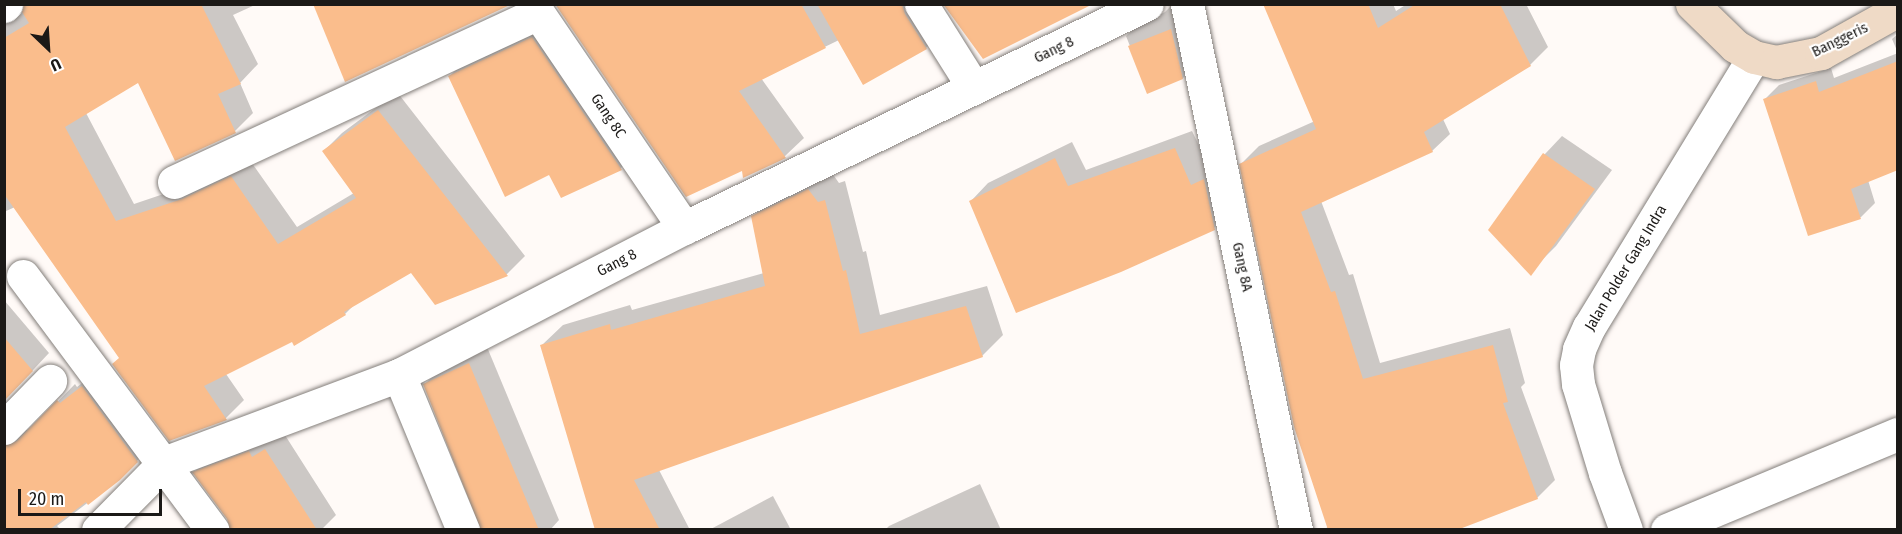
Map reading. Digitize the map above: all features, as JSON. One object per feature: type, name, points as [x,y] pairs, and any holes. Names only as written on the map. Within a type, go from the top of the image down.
[{"type":"street","points":[[921,4],[974,88]]},
{"type":"street","name":"Gang 8","points":[[98,530],[164,463],[399,375],[684,228],[1147,4]]},
{"type":"street","name":"Gang 8A","points":[[1187,4],[1296,530]]},
{"type":"street","name":"Banggeris","points":[[1692,4],[1735,46],[1754,57],[1776,62],[1821,53],[1898,10]]},
{"type":"street","points":[[174,182],[535,9]]},
{"type":"street","name":"Gang 8C","points":[[535,9],[684,228]]},
{"type":"street","name":"Jalan Polder Gang Indra","points":[[1626,530],[1605,473],[1578,384],[1576,365],[1579,350],[1589,327],[1754,57]]},
{"type":"street","points":[[23,276],[78,354],[164,463],[212,530]]},
{"type":"street","points":[[399,375],[464,530]]},
{"type":"street","points":[[4,428],[50,381]]},
{"type":"street","points":[[1667,530],[1898,434]]},
{"type":"building","points":[[24,4],[201,4],[241,84],[218,94],[236,133],[175,161],[138,83],[65,127],[116,221],[182,199],[231,176],[278,244],[356,198],[322,151],[378,110],[508,276],[435,305],[411,273],[344,312],[346,315],[294,346],[292,342],[204,386],[227,420],[169,441],[112,364],[119,358],[4,194],[4,38],[29,23],[22,12]]},
{"type":"building","points":[[313,4],[512,4],[345,82]]},
{"type":"building","points":[[555,4],[801,4],[826,48],[739,91],[786,158],[743,178],[742,171],[686,197]]},
{"type":"building","points":[[817,4],[902,4],[905,14],[927,49],[863,85]]},
{"type":"building","points":[[943,4],[1093,4],[983,59]]},
{"type":"building","points":[[1263,4],[1368,4],[1378,28],[1416,4],[1500,4],[1531,66],[1424,132],[1433,152],[1301,212],[1331,292],[1335,291],[1363,379],[1493,345],[1508,402],[1503,403],[1538,499],[1457,530],[1328,530],[1294,427],[1239,164],[1316,129]]},
{"type":"building","points":[[1171,29],[1183,79],[1147,94],[1128,46]]},
{"type":"building","points":[[532,37],[622,170],[561,198],[549,175],[505,197],[448,76]]},
{"type":"building","points":[[1898,61],[1898,170],[1851,189],[1861,219],[1808,236],[1763,99],[1816,81],[1819,92]]},
{"type":"building","points":[[1175,148],[1191,185],[1204,179],[1215,230],[1121,272],[1016,313],[969,201],[1055,158],[1068,186]]},
{"type":"building","points":[[1543,153],[1595,189],[1531,276],[1488,230]]},
{"type":"building","points":[[808,189],[818,202],[825,200],[843,271],[846,270],[860,334],[966,306],[983,357],[634,480],[660,530],[595,530],[540,345],[610,324],[611,330],[765,286],[751,216]]},
{"type":"building","points":[[4,337],[33,371],[4,401]]},
{"type":"building","points":[[469,363],[539,530],[481,530],[423,384]]},
{"type":"building","points":[[82,386],[138,462],[120,480],[88,505],[86,502],[49,530],[4,530],[4,446],[17,441],[57,400],[60,403]]},
{"type":"building","points":[[265,449],[317,530],[230,530],[227,519],[192,472],[249,451],[252,457]]}]
